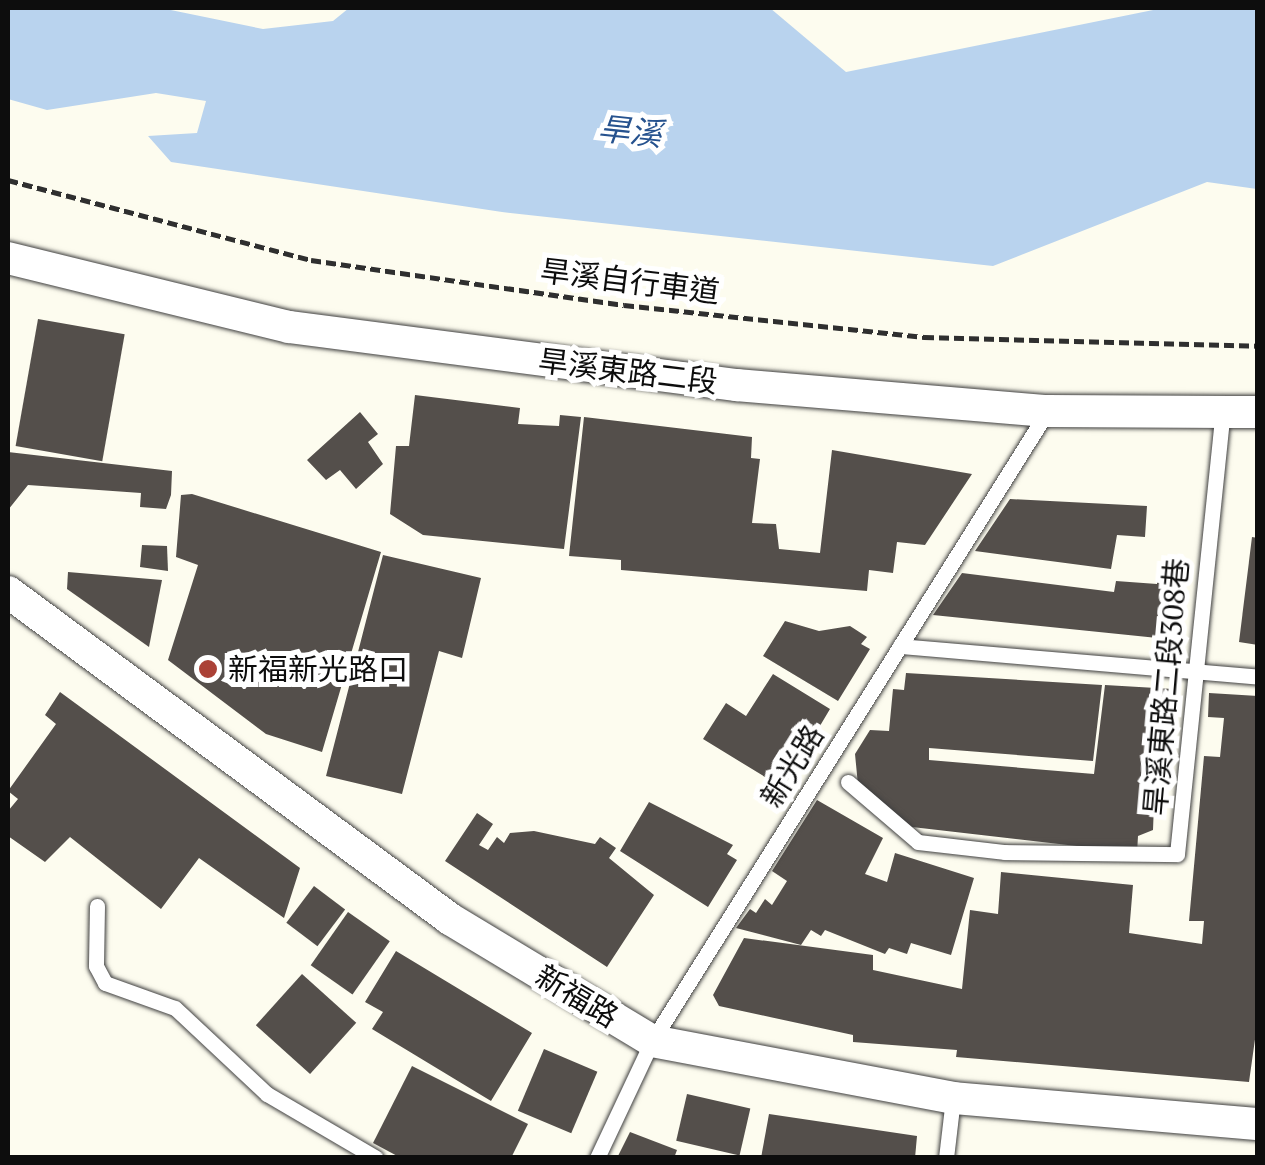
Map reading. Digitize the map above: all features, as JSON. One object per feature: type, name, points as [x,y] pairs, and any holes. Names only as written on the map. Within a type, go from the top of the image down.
[{"type":"street","name":"旱溪東路二段","points":[[8,258],[288,327],[736,385],[1048,411],[1258,412]]},
{"type":"street","name":"新福路","points":[[8,592],[450,919],[652,1041],[953,1098],[1258,1124]]},
{"type":"lane","name":"新光路","points":[[598,1158],[652,1041],[1048,411]]},
{"type":"lane","name":"旱溪東路二段308巷","points":[[848,782],[918,842],[1005,852],[1177,854],[1192,674],[1222,414]]},
{"type":"lane","points":[[900,646],[1192,674],[1258,676]]},
{"type":"lane","points":[[97,906],[96,966],[105,983],[175,1008],[267,1094],[376,1158]]},
{"type":"lane","points":[[946,1158],[953,1098]]},
{"type":"path","name":"旱溪自行車道","points":[[8,180],[312,260],[624,305],[924,337],[1258,346]]},
{"type":"water","name":"旱溪","points":[[8,8],[161,8],[263,29],[333,21],[349,8],[770,8],[846,72],[1163,8],[1257,8],[1257,189],[1207,182],[993,266],[502,212],[171,162],[148,136],[197,133],[206,101],[156,93],[47,110],[8,99]]},
{"type":"building","points":[[38,319],[125,334],[102,461],[16,446]]},
{"type":"building","points":[[415,395],[520,408],[518,424],[559,426],[560,415],[581,417],[564,549],[423,535],[390,514],[396,446],[409,446]]},
{"type":"building","points":[[360,412],[378,434],[368,442],[383,464],[356,489],[340,470],[326,480],[307,460]]},
{"type":"building","points":[[584,417],[752,437],[751,458],[760,459],[752,523],[776,524],[779,549],[820,553],[832,450],[972,474],[925,545],[897,542],[893,573],[869,570],[867,591],[621,570],[621,560],[569,556]]},
{"type":"building","points":[[8,452],[172,471],[171,495],[166,509],[140,507],[141,493],[28,485],[8,510]]},
{"type":"building","points":[[192,494],[381,552],[322,752],[266,734],[168,660],[198,565],[176,557],[181,495]]},
{"type":"building","points":[[1010,499],[1147,506],[1145,537],[1117,535],[1111,569],[975,551]]},
{"type":"building","points":[[1252,537],[1258,538],[1258,645],[1239,642]]},
{"type":"building","points":[[142,545],[167,546],[168,571],[140,567]]},
{"type":"building","points":[[383,555],[481,578],[462,658],[439,651],[402,794],[326,776]]},
{"type":"building","points":[[1157,571],[1184,572],[1177,640],[933,615],[962,573],[1114,592],[1116,581],[1157,584]]},
{"type":"building","points":[[68,572],[162,580],[149,647],[67,589]]},
{"type":"building","points":[[785,621],[819,631],[850,626],[867,637],[861,644],[870,649],[838,701],[763,656]]},
{"type":"building","points":[[906,673],[1102,685],[1093,761],[929,748],[929,760],[1094,774],[1105,685],[1173,689],[1172,713],[1157,712],[1157,726],[1170,725],[1165,804],[1154,804],[1153,830],[1138,836],[1137,853],[912,827],[858,785],[855,754],[870,730],[889,731],[893,689],[904,690]]},
{"type":"building","points":[[773,674],[830,709],[783,788],[703,739],[726,703],[746,716]]},
{"type":"building","points":[[60,692],[300,868],[284,918],[199,858],[161,909],[70,837],[45,862],[8,836],[8,811],[18,799],[8,791],[56,724],[45,715]]},
{"type":"building","points":[[1209,693],[1258,696],[1258,1018],[1249,1082],[956,1057],[957,1050],[853,1042],[853,1035],[719,1006],[713,995],[744,938],[873,955],[873,970],[962,989],[970,910],[998,914],[1001,872],[1133,885],[1129,933],[1202,944],[1204,921],[1189,921],[1204,756],[1220,757],[1224,718],[1208,717]]},
{"type":"building","points":[[817,800],[883,838],[865,874],[887,882],[895,853],[974,878],[951,955],[911,943],[907,954],[889,948],[885,954],[825,930],[821,936],[811,930],[801,945],[736,928],[750,909],[756,913],[765,899],[772,905],[787,881],[772,871]]},
{"type":"building","points":[[649,802],[733,845],[727,854],[737,860],[708,907],[620,851]]},
{"type":"building","points":[[477,813],[493,824],[479,845],[488,850],[497,837],[504,843],[510,833],[534,831],[595,844],[600,837],[616,848],[609,858],[654,895],[607,967],[445,861]]},
{"type":"building","points":[[314,886],[345,909],[317,946],[286,923]]},
{"type":"building","points":[[348,912],[390,941],[352,994],[311,965]]},
{"type":"building","points":[[396,951],[532,1033],[491,1101],[372,1029],[383,1012],[365,1002]]},
{"type":"building","points":[[302,974],[356,1023],[310,1074],[256,1025]]},
{"type":"building","points":[[544,1049],[597,1072],[571,1133],[518,1111]]},
{"type":"building","points":[[412,1066],[528,1124],[511,1158],[401,1158],[373,1143]]},
{"type":"building","points":[[687,1094],[750,1109],[740,1155],[676,1141]]},
{"type":"building","points":[[769,1114],[917,1136],[915,1158],[761,1158]]},
{"type":"building","points":[[630,1132],[677,1150],[674,1158],[617,1158]]},
{"type":"place","name":"新福新光路口","points":[[208,669]]}]
